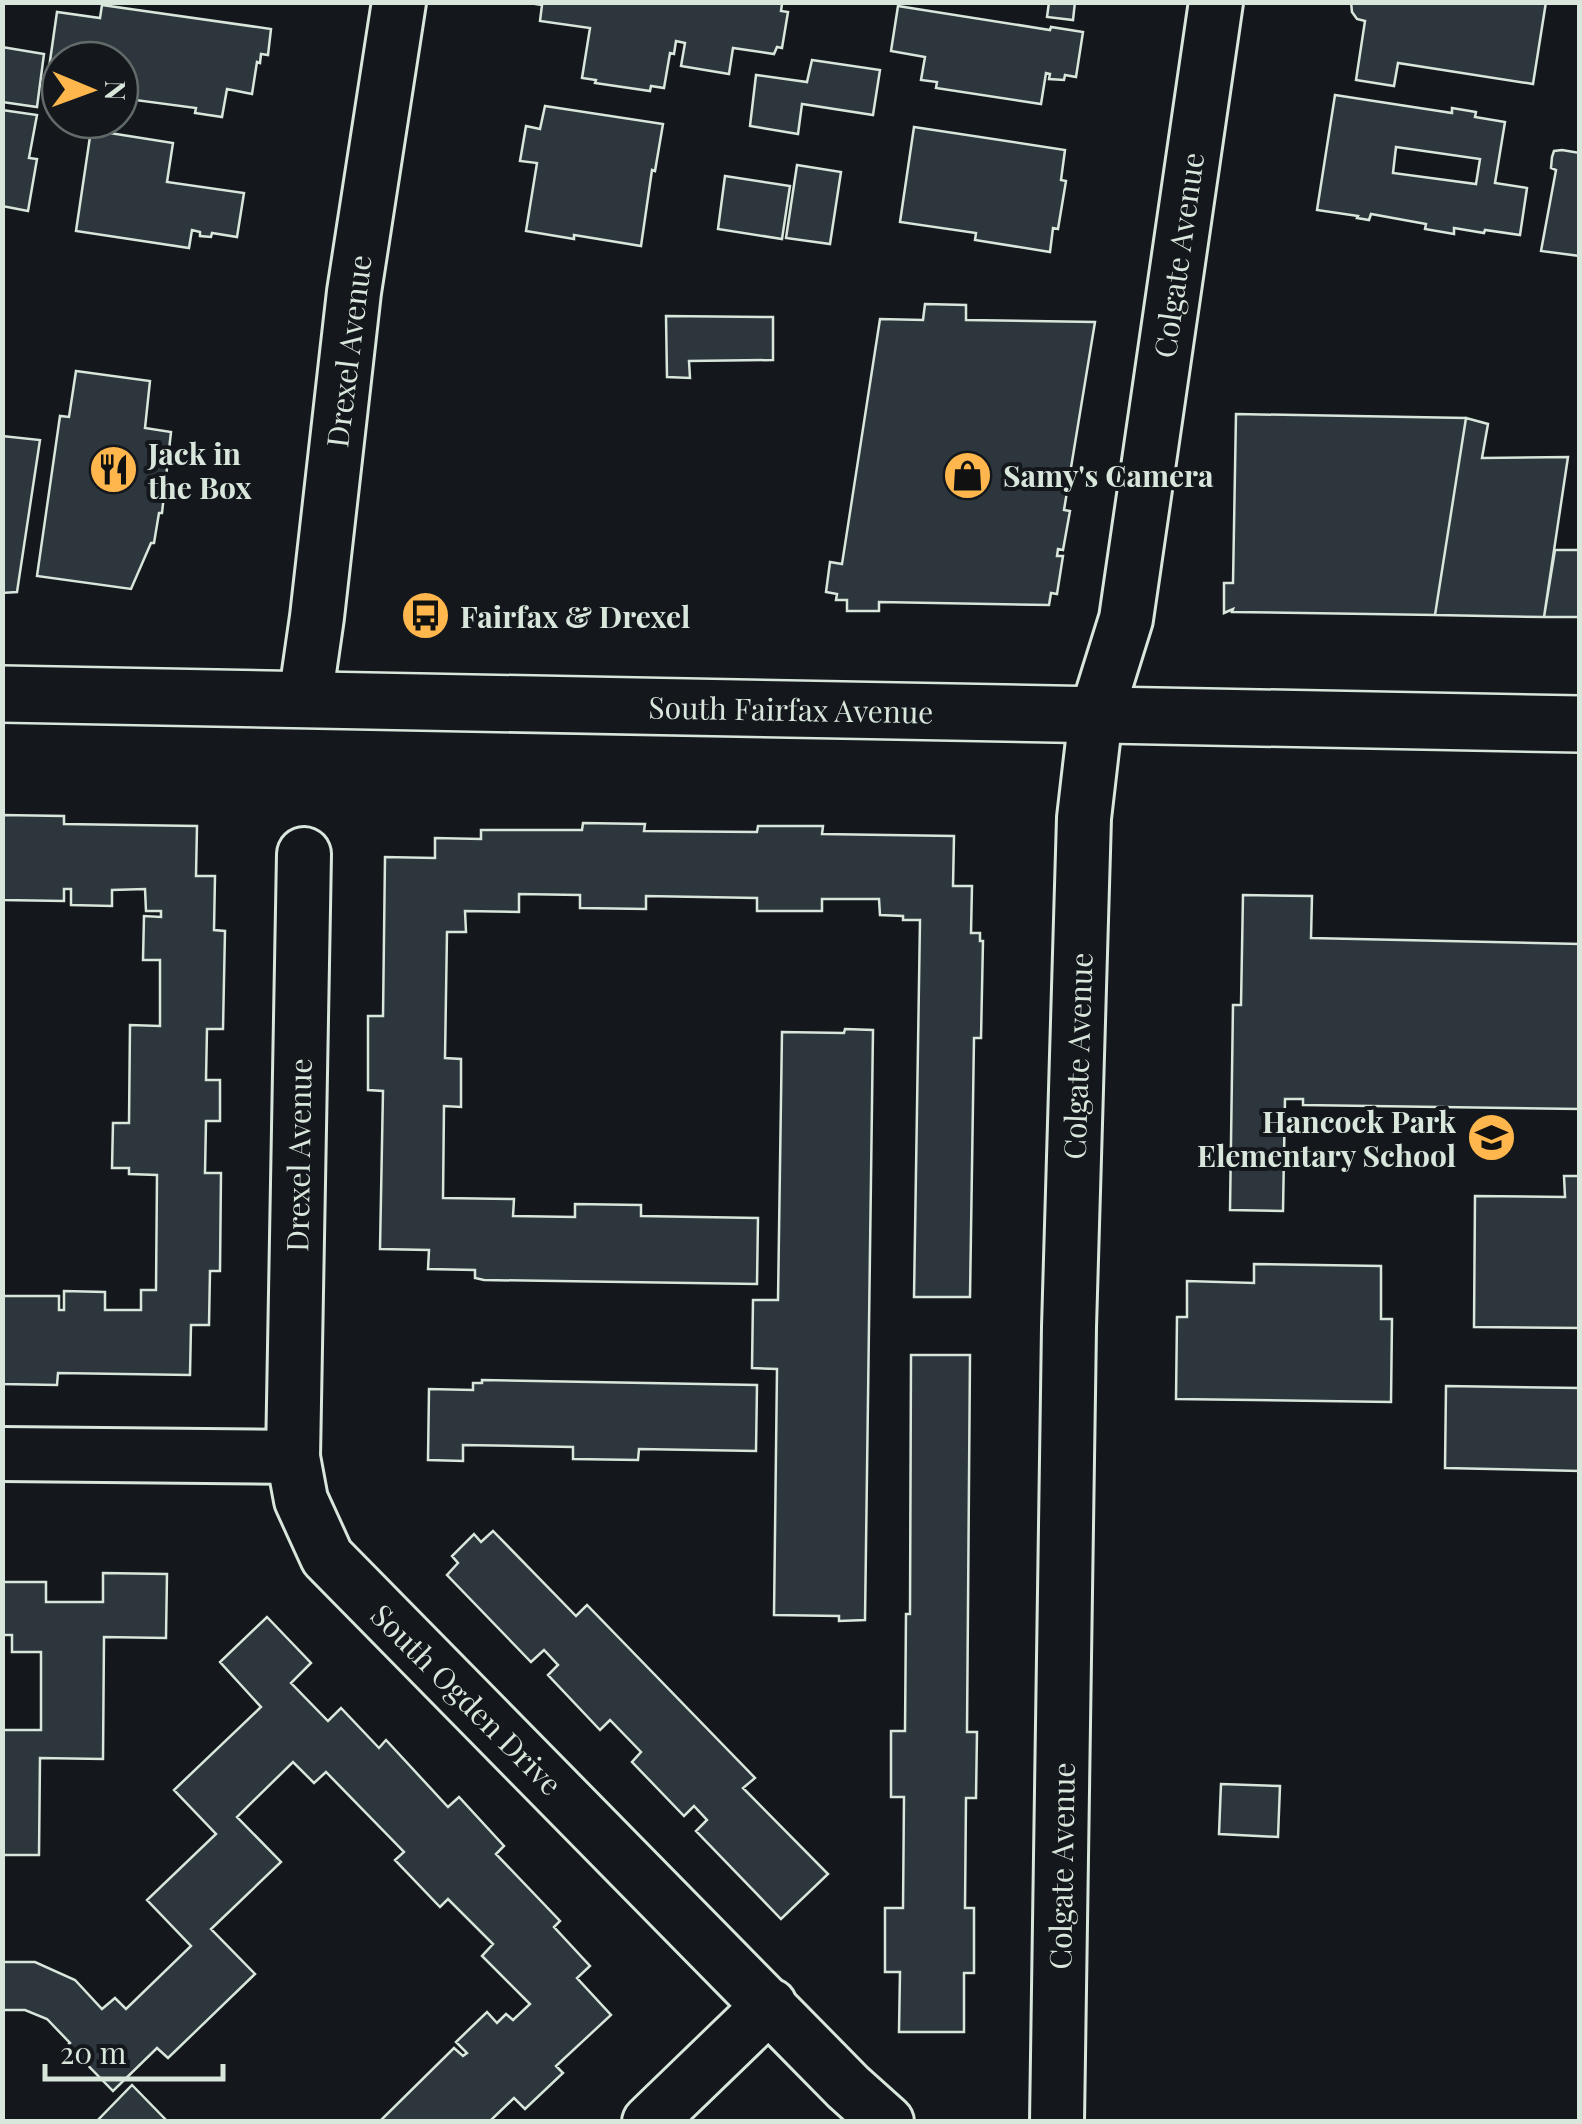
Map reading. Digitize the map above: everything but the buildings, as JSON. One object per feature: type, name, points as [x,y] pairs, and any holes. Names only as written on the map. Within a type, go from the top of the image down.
[{"type":"main road","name":"South Fairfax Avenue","points":[[2,694],[1580,724]]},
{"type":"street","name":"Drexel Avenue","points":[[305,700],[318,617],[354,292],[399,2]]},
{"type":"street","name":"Colgate Avenue","points":[[1058,2122],[1069,1326],[1084,818],[1096,716],[1126,619],[1216,2]]},
{"type":"street","name":"Drexel Avenue","points":[[293,1457],[304,854]]},
{"type":"street","points":[[2,1454],[293,1457]]},
{"type":"street","name":"South Ogden Drive","points":[[293,1457],[301,1500],[328,1557],[886,2122]]},
{"type":"street","points":[[650,2122],[770,2005]]},
{"type":"place","name":"Jack in the Box","points":[[113,470]]},
{"type":"place","name":"Samy's Camera","points":[[968,475]]},
{"type":"place","name":"Fairfax & Drexel","points":[[425,616]]},
{"type":"place","name":"Hancock Park Elementary School","points":[[1491,1138]]}]
